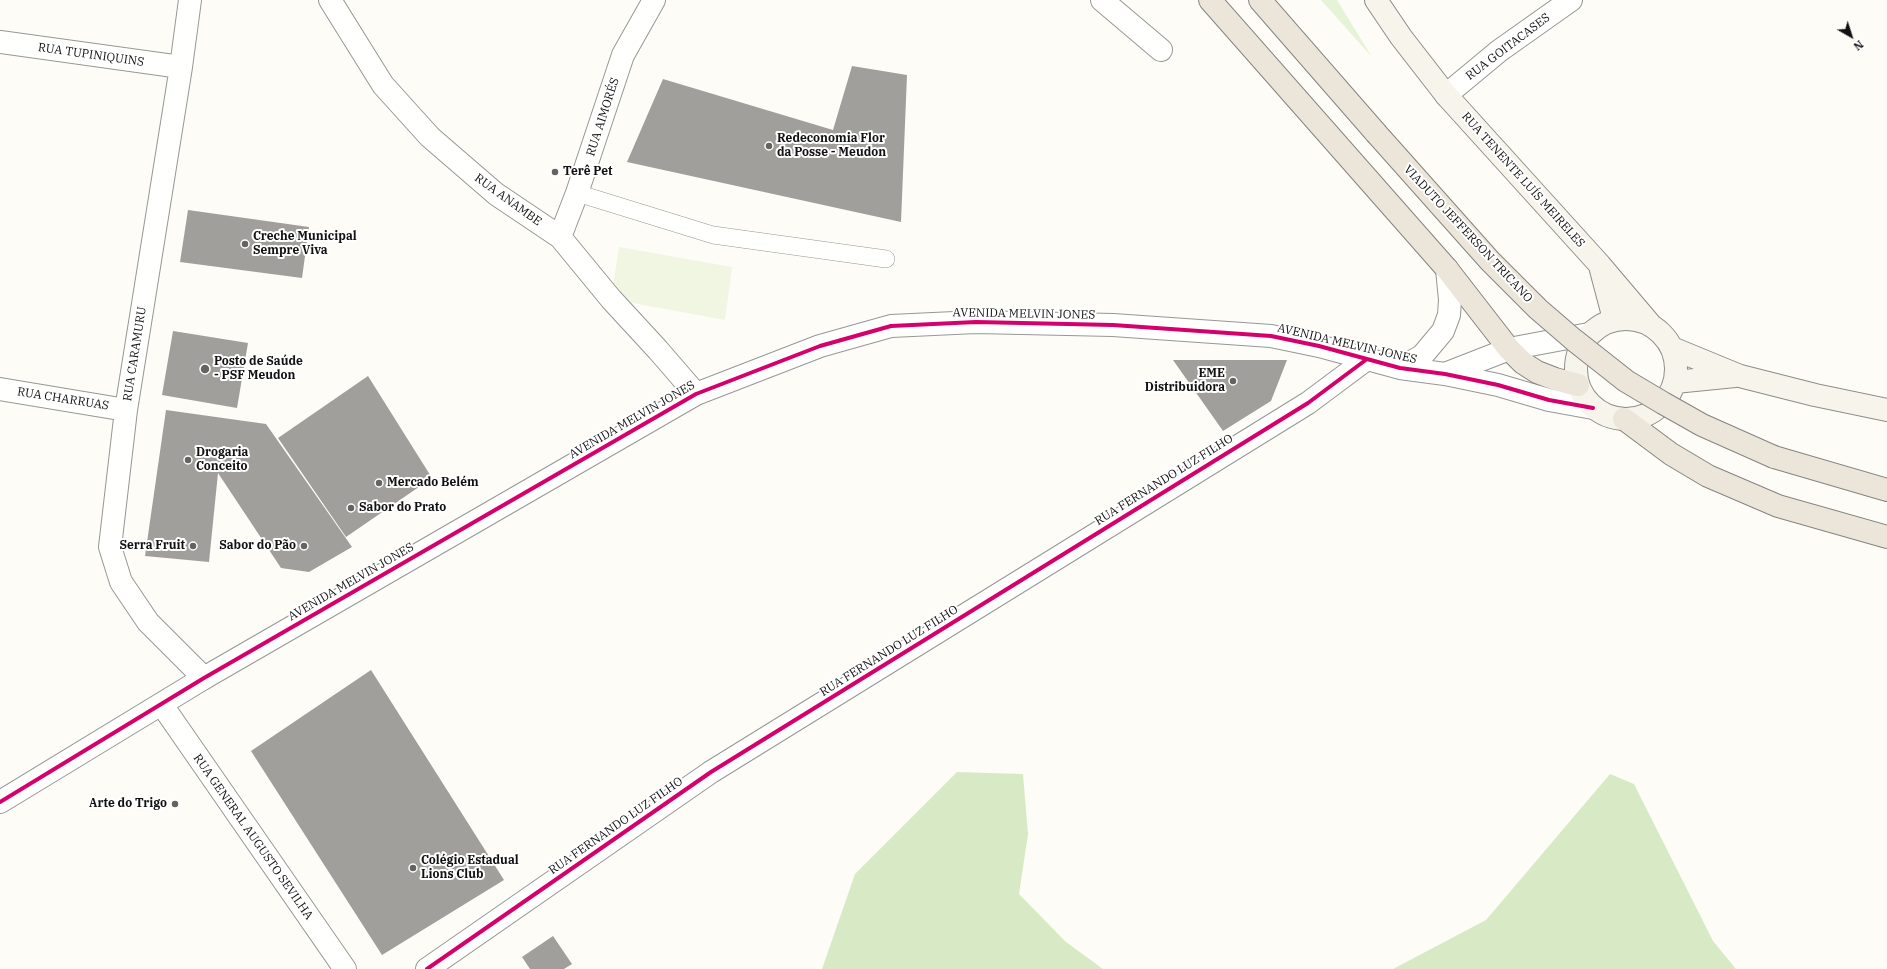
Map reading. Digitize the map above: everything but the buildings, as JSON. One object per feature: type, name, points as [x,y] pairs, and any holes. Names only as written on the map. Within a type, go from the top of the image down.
[{"type":"highway","points":[[1210,0],[1446,269],[1509,349],[1523,363],[1537,372],[1555,379],[1578,385]]},
{"type":"highway","name":"VIADUTO JEFFERSON TRICANO","points":[[1260,0],[1490,261],[1538,308],[1574,340],[1626,381],[1702,425],[1774,457],[1885,490]]},
{"type":"highway","points":[[1624,419],[1670,454],[1708,476],[1778,506],[1887,537]]},
{"type":"main road","name":"RUA TENENTE LUÍS MEIRELES","points":[[1376,0],[1401,37],[1446,95],[1600,265],[1650,324]]},
{"type":"main road","name":"RUA TENENTE LUÍS MEIRELES","points":[[1600,265],[1614,319]]},
{"type":"main road","points":[[1632,318],[1650,324],[1663,334],[1672,348],[1676,364],[1675,382],[1668,397],[1656,409],[1641,417],[1624,419],[1608,416],[1593,408],[1584,398],[1578,385],[1575,371],[1576,358],[1581,345],[1589,334],[1601,325],[1614,319],[1632,318]]},
{"type":"main road","points":[[1672,348],[1740,376],[1815,396],[1887,410]]},
{"type":"main road","points":[[1675,382],[1740,376]]},
{"type":"street","name":"RUA CARAMURU","points":[[190,0],[181,67],[126,410],[110,547],[120,582],[148,622],[204,678]]},
{"type":"street","name":"RUA ANAMBE","points":[[330,0],[383,85],[430,137],[496,194],[560,237],[611,299],[696,394]]},
{"type":"street","name":"RUA AIMORÉS","points":[[560,237],[577,194],[623,55],[654,0]]},
{"type":"street","points":[[1102,0],[1161,50]]},
{"type":"street","name":"RUA GOITACASES","points":[[1446,95],[1499,51],[1571,0]]},
{"type":"street","name":"RUA TUPINIQUINS","points":[[0,42],[181,67]]},
{"type":"street","points":[[1400,368],[1422,356],[1443,331],[1449,315],[1450,300],[1446,269]]},
{"type":"street","name":"AVENIDA MELVIN JONES","points":[[0,802],[162,705],[204,678],[696,394],[820,346],[891,326],[976,322],[1090,324],[1271,336],[1400,368],[1445,374],[1498,385],[1549,400],[1593,408]]},
{"type":"street","points":[[1445,374],[1509,349],[1589,334]]},
{"type":"street","name":"RUA FERNANDO LUZ FILHO","points":[[427,969],[712,772],[1308,403],[1367,359]]},
{"type":"street","name":"RUA CHARRUAS","points":[[0,389],[126,410]]},
{"type":"street","name":"RUA GENERAL AUGUSTO SEVILHA","points":[[162,705],[345,969]]},
{"type":"lane","points":[[577,194],[713,235],[886,259]]},
{"type":"green space","points":[[1321,0],[1337,0],[1372,57]]},
{"type":"green space","points":[[619,247],[732,267],[725,320],[611,299]]},
{"type":"green space","points":[[957,772],[1023,774],[1028,834],[1019,894],[1066,942],[1103,969],[822,969],[855,874]]},
{"type":"green space","points":[[1610,774],[1634,784],[1713,941],[1736,969],[1393,969],[1486,920]]},
{"type":"cycle path","points":[[0,802],[204,678],[696,394],[820,346],[891,326],[976,322],[1113,325],[1271,336],[1319,346],[1400,368],[1445,374],[1498,385],[1549,400],[1593,408]]},
{"type":"cycle path","points":[[427,969],[711,772],[1308,403],[1367,359]]},
{"type":"place","name":"Redeconomia Flor da Posse - Meudon","points":[[769,146]]},
{"type":"place","name":"Terê Pet","points":[[555,172]]},
{"type":"place","name":"Creche Municipal Sempre Viva","points":[[245,244]]},
{"type":"place","name":"Posto de Saúde - PSF Meudon","points":[[205,369]]},
{"type":"place","name":"EME Distribuidora","points":[[1233,381]]},
{"type":"place","name":"Drogaria Conceito","points":[[188,460]]},
{"type":"place","name":"Mercado Belém","points":[[379,483]]},
{"type":"place","name":"Sabor do Prato","points":[[351,508]]},
{"type":"place","name":"Serra Fruit","points":[[193,546]]},
{"type":"place","name":"Sabor do Pão","points":[[304,546]]},
{"type":"place","name":"Arte do Trigo","points":[[175,804]]},
{"type":"place","name":"Colégio Estadual Lions Club","points":[[413,868]]}]
